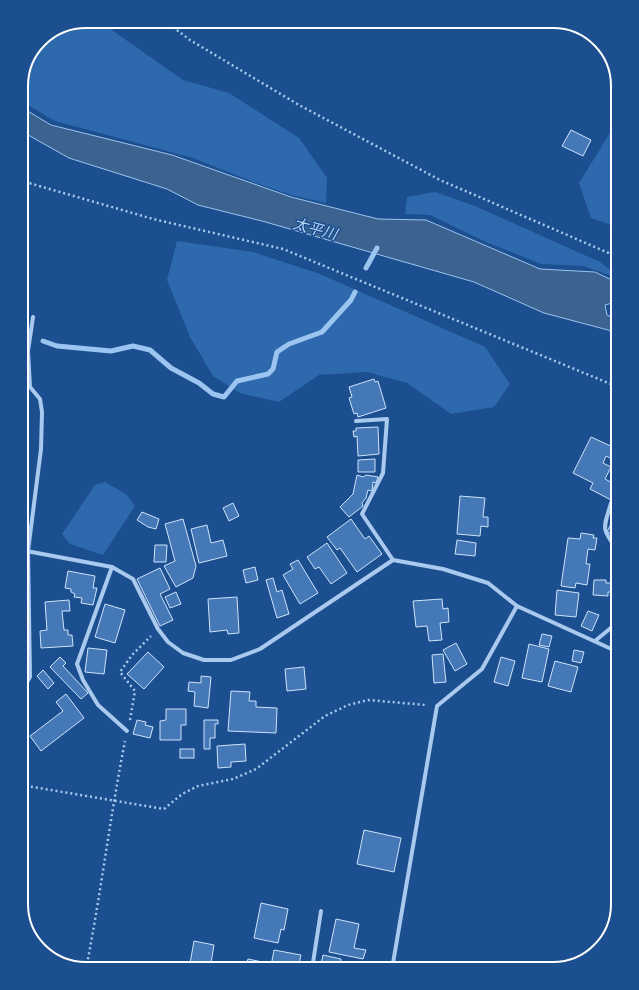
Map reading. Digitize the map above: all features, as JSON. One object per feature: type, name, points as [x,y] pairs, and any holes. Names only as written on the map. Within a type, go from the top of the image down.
[{"type":"street","points":[[28,680],[30,677],[31,659],[28,551],[41,450],[42,412],[40,399],[30,387],[28,350],[33,317]]},
{"type":"street","points":[[356,422],[387,418],[383,473],[362,514],[393,560]]},
{"type":"street","points":[[611,503],[605,522],[605,533],[611,541]]},
{"type":"street","points":[[28,551],[112,567],[133,579],[158,629],[168,642],[183,653],[204,660],[231,660],[260,649],[393,560],[444,569],[488,583],[517,606],[611,648]]},
{"type":"street","points":[[112,567],[77,664],[83,680],[98,705],[127,731]]},
{"type":"street","points":[[393,962],[437,706],[482,669],[517,606]]},
{"type":"street","points":[[596,641],[611,628]]},
{"type":"street","points":[[313,962],[321,911]]},
{"type":"path","points":[[174,28],[190,40],[299,105],[440,180],[611,254]]},
{"type":"path","points":[[28,182],[152,219],[283,249],[611,383]]},
{"type":"path","points":[[87,962],[98,910],[114,800],[135,691],[120,672],[132,655],[158,629]]},
{"type":"path","points":[[28,786],[164,809],[182,794],[198,786],[233,779],[256,769],[325,716],[348,705],[368,700],[437,706]]},
{"type":"shaded area","points":[[86,28],[109,28],[183,80],[229,93],[299,138],[327,178],[326,203],[291,195],[193,158],[55,121],[28,105],[28,82],[32,64],[45,45],[64,32]]},
{"type":"shaded area","points":[[611,131],[611,225],[591,218],[579,183]]},
{"type":"shaded area","points":[[435,192],[475,206],[600,262],[611,271],[611,276],[583,266],[541,264],[486,242],[430,215],[405,214],[407,197]]},
{"type":"shaded area","points":[[177,241],[253,252],[320,274],[485,347],[510,384],[494,407],[451,414],[407,383],[367,372],[319,375],[279,402],[240,393],[213,376],[190,337],[167,280]]},
{"type":"shaded area","points":[[105,482],[126,494],[135,506],[103,555],[70,544],[62,534],[95,485]]},
{"type":"water","name":"太平川","points":[[28,111],[51,125],[172,155],[291,197],[378,219],[426,220],[540,269],[595,272],[611,280],[611,303],[605,305],[607,315],[611,317],[611,332],[544,313],[474,282],[262,221],[198,205],[167,189],[69,158],[28,135]]},
{"type":"building","points":[[571,130],[591,140],[583,156],[562,146]]},
{"type":"building","points":[[374,379],[375,382],[378,381],[386,408],[358,417],[357,413],[354,414],[349,398],[352,397],[349,387]]},
{"type":"building","points":[[378,427],[379,454],[358,456],[357,436],[354,437],[353,431],[356,431],[356,428]]},
{"type":"building","points":[[591,437],[611,446],[611,456],[610,458],[606,456],[603,463],[611,467],[605,479],[611,482],[611,500],[590,489],[593,483],[573,473]]},
{"type":"building","points":[[375,459],[375,472],[358,472],[358,460]]},
{"type":"building","points":[[357,475],[363,477],[366,475],[378,477],[376,483],[373,482],[372,491],[368,490],[366,498],[362,503],[363,506],[349,517],[340,507],[353,494]]},
{"type":"building","points":[[460,496],[485,498],[483,517],[488,517],[488,527],[481,526],[480,536],[457,534]]},
{"type":"building","points":[[233,503],[239,516],[229,521],[223,508]]},
{"type":"building","points":[[142,512],[159,519],[156,529],[148,527],[137,520]]},
{"type":"building","points":[[183,519],[196,566],[193,578],[176,587],[164,566],[175,561],[165,524]]},
{"type":"building","points":[[351,519],[365,539],[369,536],[382,554],[357,572],[340,548],[337,550],[327,537]]},
{"type":"building","points":[[611,524],[611,534],[607,532]]},
{"type":"building","points":[[207,525],[211,543],[223,540],[227,556],[199,563],[191,529]]},
{"type":"building","points":[[581,533],[594,535],[593,538],[597,538],[595,550],[588,549],[586,564],[590,564],[587,585],[576,583],[575,588],[561,586],[568,538],[580,539]]},
{"type":"building","points":[[457,540],[476,543],[475,556],[455,554]]},
{"type":"building","points":[[327,543],[347,573],[331,584],[319,567],[315,569],[307,557]]},
{"type":"building","points":[[155,545],[167,545],[166,562],[154,562]]},
{"type":"building","points":[[298,560],[318,593],[300,604],[283,575],[293,569],[290,564]]},
{"type":"building","points":[[255,567],[258,580],[246,583],[243,570]]},
{"type":"building","points":[[160,568],[170,589],[160,594],[173,620],[160,626],[137,579]]},
{"type":"building","points":[[68,571],[95,576],[93,588],[97,588],[93,605],[81,603],[82,598],[74,597],[75,594],[71,592],[71,589],[65,588]]},
{"type":"building","points":[[273,578],[277,592],[282,590],[289,614],[277,618],[266,580]]},
{"type":"building","points":[[594,580],[606,580],[606,583],[611,583],[611,592],[608,592],[608,596],[593,595]]},
{"type":"building","points":[[557,590],[579,593],[576,617],[555,615]]},
{"type":"building","points":[[176,592],[181,604],[170,608],[165,597]]},
{"type":"building","points":[[237,597],[239,633],[228,634],[227,630],[210,632],[208,599]]},
{"type":"building","points":[[442,599],[443,609],[448,608],[449,622],[440,623],[442,640],[429,641],[427,626],[416,627],[413,601]]},
{"type":"building","points":[[69,600],[70,611],[62,611],[64,630],[68,630],[68,635],[72,635],[73,646],[41,648],[40,631],[47,630],[45,602]]},
{"type":"building","points":[[105,604],[125,610],[115,643],[95,637]]},
{"type":"building","points":[[588,611],[599,615],[592,631],[581,626]]},
{"type":"building","points":[[542,634],[552,636],[549,647],[539,645]]},
{"type":"building","points":[[456,643],[467,664],[455,671],[443,650]]},
{"type":"building","points":[[529,644],[549,649],[542,682],[522,678]]},
{"type":"building","points":[[88,648],[107,650],[104,674],[85,672]]},
{"type":"building","points":[[574,650],[584,652],[581,663],[572,661]]},
{"type":"building","points":[[148,652],[164,667],[144,689],[127,674]]},
{"type":"building","points":[[443,654],[446,682],[434,683],[432,655]]},
{"type":"building","points":[[60,657],[66,663],[63,666],[88,693],[81,699],[50,667]]},
{"type":"building","points":[[501,657],[515,661],[508,686],[494,682]]},
{"type":"building","points":[[555,661],[578,667],[571,692],[548,686]]},
{"type":"building","points":[[304,667],[306,689],[287,691],[285,669]]},
{"type":"building","points":[[43,670],[54,683],[48,689],[37,676]]},
{"type":"building","points":[[201,676],[211,677],[208,708],[194,706],[195,692],[188,691],[189,682],[201,683]]},
{"type":"building","points":[[231,691],[250,692],[249,701],[256,701],[256,707],[277,708],[276,733],[228,731]]},
{"type":"building","points":[[66,694],[84,718],[41,751],[30,736],[63,711],[56,702]]},
{"type":"building","points":[[166,709],[186,709],[186,725],[181,725],[181,740],[160,740],[160,721],[166,720]]},
{"type":"building","points":[[137,720],[146,722],[145,725],[153,727],[150,738],[133,734]]},
{"type":"building","points":[[204,720],[218,720],[218,724],[215,724],[215,738],[210,738],[210,749],[204,749]]},
{"type":"building","points":[[245,744],[246,761],[231,762],[231,767],[218,768],[217,746]]},
{"type":"building","points":[[180,749],[194,749],[194,758],[180,758]]},
{"type":"building","points":[[364,830],[401,838],[394,872],[357,864]]},
{"type":"building","points":[[261,903],[288,909],[284,930],[281,929],[278,943],[254,938]]},
{"type":"building","points":[[336,919],[359,924],[354,948],[366,950],[363,959],[329,952]]},
{"type":"building","points":[[194,941],[214,945],[211,962],[190,962]]},
{"type":"building","points":[[274,950],[301,955],[300,962],[272,962]]},
{"type":"building","points":[[323,955],[341,959],[341,962],[322,962]]},
{"type":"building","points":[[248,959],[262,962],[247,962]]},
{"type":"waterway","points":[[366,268],[377,248]]},
{"type":"waterway","points":[[43,341],[57,346],[111,351],[133,346],[150,350],[171,368],[199,383],[213,394],[224,397],[237,381],[268,374],[273,369],[277,352],[289,344],[322,332],[351,300],[355,292]]}]
